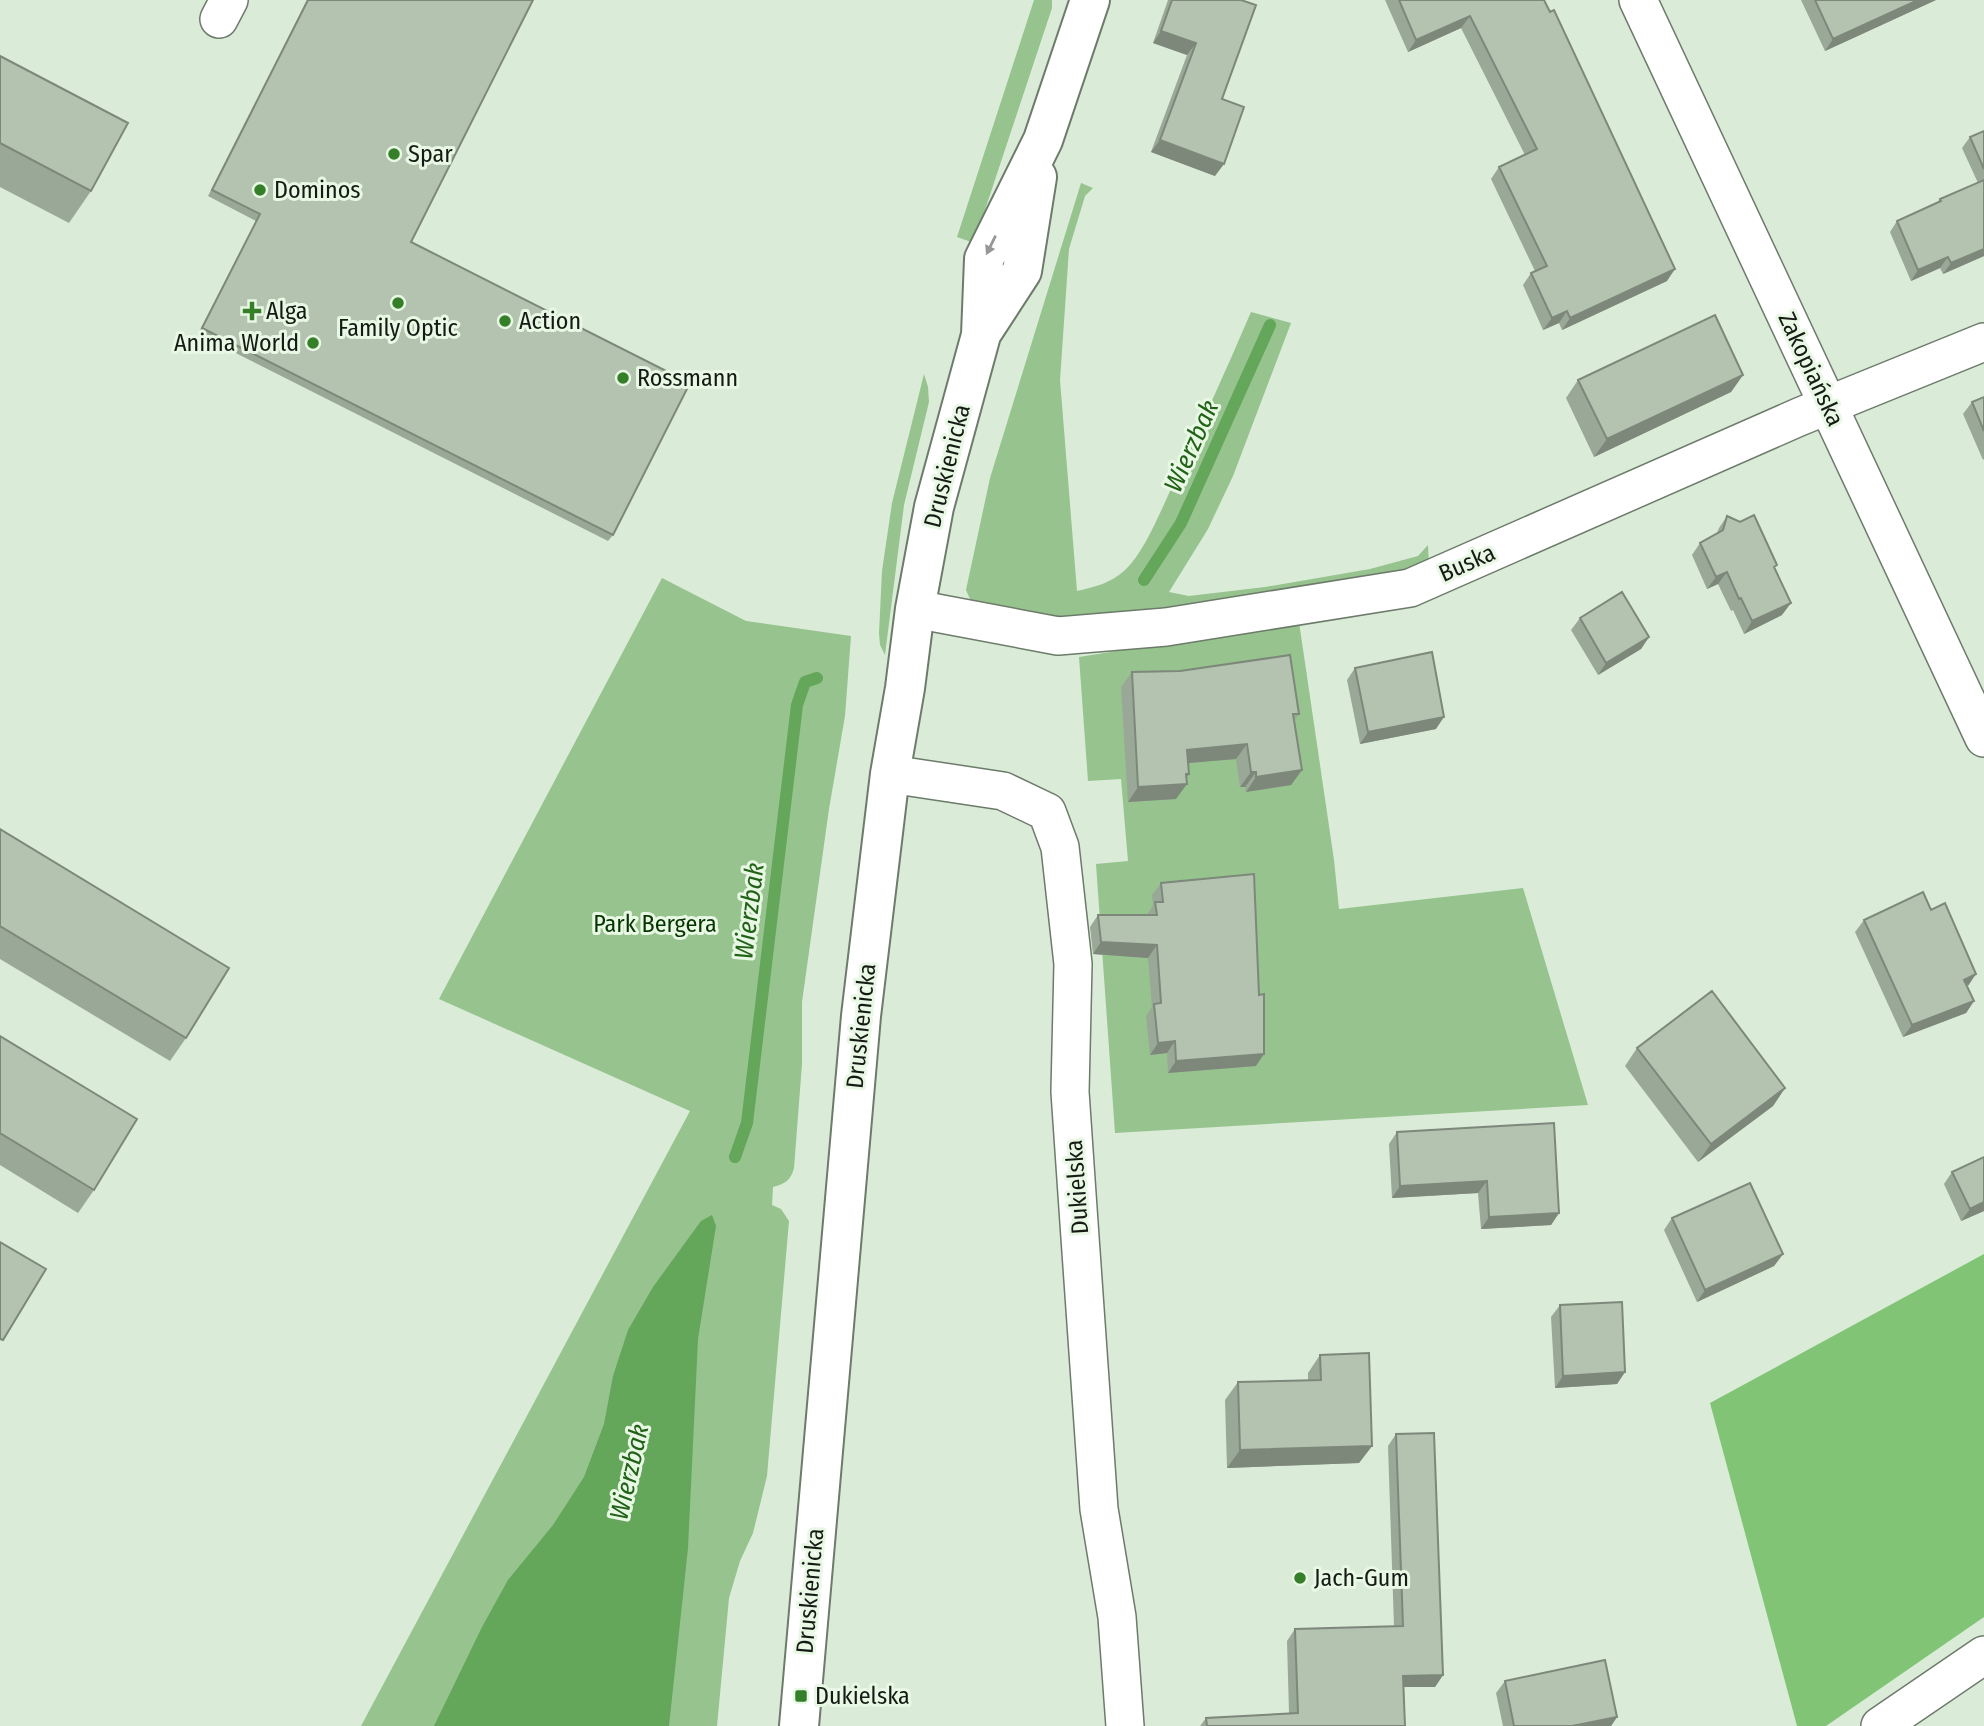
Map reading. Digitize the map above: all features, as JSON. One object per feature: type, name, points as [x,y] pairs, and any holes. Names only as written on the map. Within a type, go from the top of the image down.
[{"type":"street","name":"Druskienicka","points":[[799,1726],[861,1016],[890,774],[915,609],[934,507],[981,335],[984,259],[1042,140],[1090,0]]},
{"type":"street","name":"Zakopiańska","points":[[1638,0],[1984,738]]},
{"type":"street","name":"Buska","points":[[915,609],[1058,636],[1166,627],[1410,588],[1799,417],[1984,342]]},
{"type":"street","name":"Dukielska","points":[[890,774],[1003,791],[1047,812],[1060,846],[1073,964],[1070,1092],[1099,1509],[1117,1617],[1125,1726]]},
{"type":"street","points":[[1880,1726],[1984,1655]]},
{"type":"green space","points":[[1034,0],[1052,0],[1052,8],[974,243],[957,237]]},
{"type":"green space","points":[[1081,183],[1093,188],[1085,196],[1069,249],[1060,380],[1077,591],[1114,578],[1125,570],[1139,553],[1251,312],[1291,323],[1233,476],[1208,529],[1169,592],[1189,596],[1265,587],[1370,569],[1418,556],[1428,545],[1429,570],[1356,583],[1075,621],[979,605],[970,599],[966,590],[990,478]]},
{"type":"green space","points":[[924,374],[929,402],[904,505],[885,655],[880,645],[879,633],[882,571],[892,503]]},
{"type":"green space","name":"Park Bergera","points":[[662,578],[746,621],[851,636],[845,716],[802,1002],[802,1064],[794,1168],[787,1181],[773,1187],[772,1205],[781,1209],[789,1221],[767,1476],[753,1533],[740,1561],[729,1598],[717,1726],[361,1726],[690,1111],[439,999]]},
{"type":"green space","points":[[1299,622],[1339,909],[1523,888],[1588,1105],[1115,1133],[1096,864],[1128,861],[1121,779],[1088,781],[1079,657]]},
{"type":"shaded area","points":[[1984,1254],[1984,1617],[1826,1726],[1797,1726],[1710,1403]]},
{"type":"water","points":[[712,1215],[716,1226],[698,1339],[688,1548],[669,1726],[434,1726],[508,1580],[553,1525],[584,1477],[604,1424],[613,1376],[628,1330],[653,1287],[701,1221]]},
{"type":"building","points":[[308,0],[533,0],[411,242],[690,383],[613,535],[202,328],[260,214],[212,190]]},
{"type":"building","points":[[1172,0],[1241,0],[1256,5],[1222,99],[1244,107],[1224,164],[1160,140],[1196,43],[1161,31]]},
{"type":"building","points":[[1399,0],[1544,0],[1550,12],[1554,10],[1675,269],[1570,318],[1567,311],[1552,318],[1531,273],[1547,266],[1499,167],[1537,149],[1470,16],[1416,40]]},
{"type":"building","points":[[1815,0],[1918,0],[1833,39]]},
{"type":"building","points":[[0,56],[128,123],[91,191],[0,143]]},
{"type":"building","points":[[1984,131],[1984,169],[1970,137]]},
{"type":"building","points":[[1984,180],[1984,249],[1951,263],[1948,257],[1918,270],[1897,221]]},
{"type":"building","points":[[1715,315],[1743,375],[1607,439],[1578,380]]},
{"type":"building","points":[[1984,397],[1984,431],[1972,402]]},
{"type":"building","points":[[1754,515],[1791,603],[1752,621],[1727,572],[1716,577],[1700,543],[1723,530],[1727,516],[1740,522]]},
{"type":"building","points":[[1622,592],[1649,637],[1606,663],[1580,618]]},
{"type":"building","points":[[1432,652],[1444,717],[1368,732],[1355,668]]},
{"type":"building","points":[[1290,655],[1299,714],[1293,714],[1302,770],[1256,777],[1256,772],[1251,772],[1247,744],[1187,750],[1187,784],[1138,787],[1132,672],[1180,671]]},
{"type":"building","points":[[0,829],[229,968],[186,1038],[0,926]]},
{"type":"building","points":[[1254,874],[1259,995],[1264,994],[1264,1054],[1176,1061],[1175,1041],[1158,1043],[1154,1004],[1161,1003],[1157,945],[1101,942],[1098,915],[1157,915],[1155,902],[1163,902],[1161,883]]},
{"type":"building","points":[[1923,892],[1931,910],[1945,903],[1976,974],[1964,980],[1974,1001],[1912,1025],[1864,920]]},
{"type":"building","points":[[1712,991],[1785,1088],[1711,1144],[1637,1048]]},
{"type":"building","points":[[0,1036],[137,1119],[94,1190],[0,1133]]},
{"type":"building","points":[[1554,1123],[1559,1213],[1489,1217],[1487,1181],[1400,1186],[1397,1132]]},
{"type":"building","points":[[1984,1157],[1984,1202],[1970,1209],[1952,1172]]},
{"type":"building","points":[[1750,1183],[1783,1254],[1705,1290],[1672,1218]]},
{"type":"building","points":[[0,1242],[46,1269],[3,1340],[0,1339]]},
{"type":"building","points":[[1622,1302],[1625,1372],[1563,1376],[1560,1305]]},
{"type":"building","points":[[1369,1353],[1372,1446],[1240,1450],[1238,1382],[1321,1380],[1320,1355]]},
{"type":"building","points":[[1434,1433],[1443,1675],[1403,1676],[1405,1726],[1207,1726],[1206,1718],[1298,1713],[1295,1629],[1403,1626],[1396,1434]]},
{"type":"building","points":[[1605,1660],[1617,1717],[1572,1726],[1514,1726],[1505,1681]]},
{"type":"waterway","name":"Wierzbak","points":[[1144,580],[1181,523],[1270,325]]},
{"type":"waterway","name":"Wierzbak","points":[[735,1157],[747,1123],[797,705],[805,682],[817,678]]},
{"type":"place","name":"Spar","points":[[394,154]]},
{"type":"place","name":"Dominos","points":[[260,190]]},
{"type":"place","name":"Family Optic","points":[[398,303]]},
{"type":"place","name":"Alga","points":[[252,311]]},
{"type":"place","name":"Action","points":[[505,321]]},
{"type":"place","name":"Anima World","points":[[313,343]]},
{"type":"place","name":"Rossmann","points":[[623,378]]},
{"type":"place","name":"Jach-Gum","points":[[1300,1578]]},
{"type":"place","name":"Dukielska","points":[[801,1696]]}]
